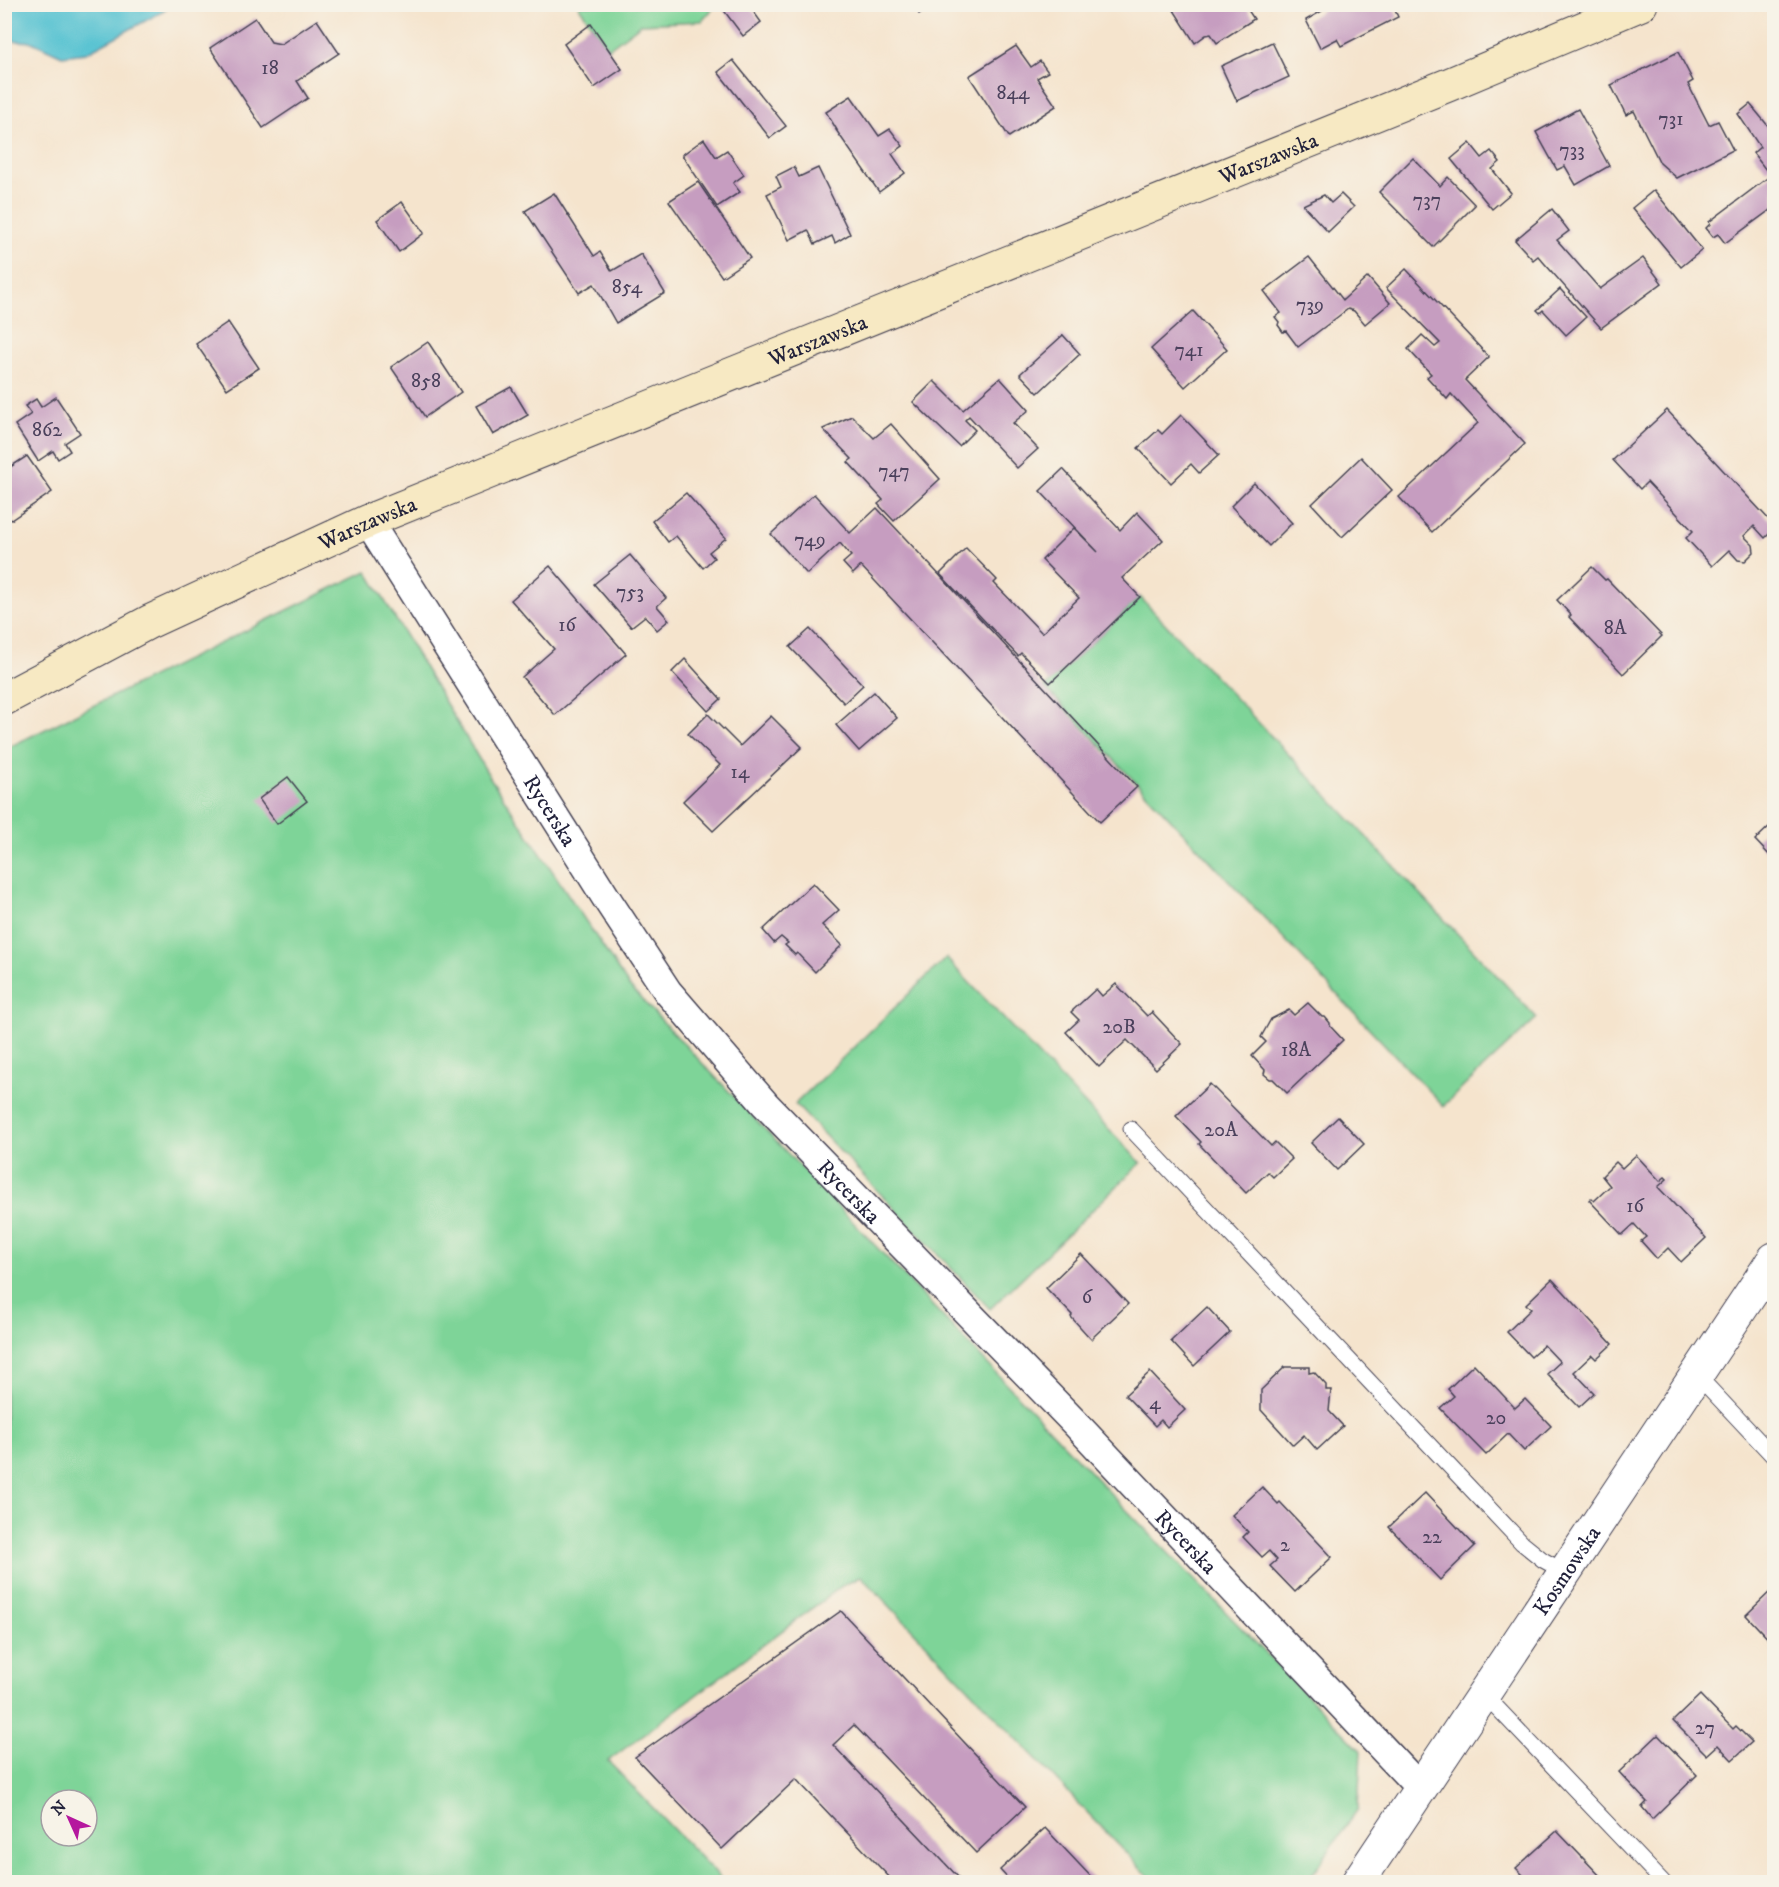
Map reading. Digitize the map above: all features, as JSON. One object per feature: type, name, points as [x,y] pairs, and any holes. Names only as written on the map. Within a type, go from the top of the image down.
[{"type":"main road","name":"Warszawska","points":[[4,699],[149,622],[368,521],[1448,85],[1641,4]]},
{"type":"street","name":"Rycerska","points":[[368,521],[668,992],[765,1104],[1075,1423],[1421,1789]]},
{"type":"street","name":"Kosmowska","points":[[1358,1882],[1774,1259]]},
{"type":"lane","points":[[1131,1129],[1522,1543],[1543,1560],[1565,1572]]},
{"type":"lane","points":[[1697,1375],[1774,1457]]},
{"type":"lane","points":[[1483,1693],[1663,1882]]},
{"type":"green space","points":[[578,5],[716,5],[702,21],[641,24],[608,49]]},
{"type":"green space","points":[[367,571],[491,779],[629,986],[1113,1496],[1361,1751],[1358,1809],[1307,1882],[1154,1882],[861,1576],[842,1586],[608,1761],[724,1882],[5,1882],[5,749]]},
{"type":"green space","points":[[1140,597],[1537,1018],[1443,1106],[1045,687]]},
{"type":"green space","points":[[946,958],[1141,1163],[990,1309],[795,1104]]},
{"type":"water","points":[[4,5],[170,5],[162,12],[86,53],[62,56],[32,42],[5,40]]},
{"type":"building","points":[[719,4],[748,4],[761,22],[743,36]]},
{"type":"building","points":[[913,4],[934,4],[919,14]]},
{"type":"building","points":[[1170,4],[1244,4],[1254,19],[1217,43],[1211,34],[1195,43]]},
{"type":"building","points":[[1319,4],[1392,4],[1398,17],[1341,46],[1337,39],[1320,48],[1306,20],[1322,11]]},
{"type":"building","points":[[255,18],[271,42],[281,44],[317,20],[339,53],[297,81],[308,98],[263,128],[210,48]]},
{"type":"building","points":[[591,24],[622,69],[594,88],[564,44]]},
{"type":"building","points":[[1272,42],[1289,77],[1237,101],[1221,66]]},
{"type":"building","points":[[1016,46],[1031,67],[1040,61],[1048,72],[1037,78],[1056,106],[1009,137],[969,76]]},
{"type":"building","points":[[1678,52],[1693,81],[1688,84],[1709,125],[1718,121],[1733,150],[1677,178],[1660,163],[1634,111],[1626,115],[1611,85]]},
{"type":"building","points":[[733,60],[786,126],[770,138],[718,72]]},
{"type":"building","points":[[851,96],[879,136],[890,129],[903,146],[892,154],[905,173],[879,192],[826,112]]},
{"type":"building","points":[[1750,104],[1774,133],[1774,163],[1766,170],[1753,153],[1760,147],[1738,114]]},
{"type":"building","points":[[1578,109],[1609,166],[1576,185],[1565,166],[1557,170],[1536,132]]},
{"type":"building","points":[[704,139],[716,157],[727,150],[744,175],[733,183],[740,192],[717,207],[682,155]]},
{"type":"building","points":[[1470,143],[1482,158],[1491,151],[1500,162],[1492,169],[1511,193],[1492,209],[1451,159]]},
{"type":"building","points":[[1413,158],[1440,186],[1448,177],[1475,205],[1433,247],[1379,192]]},
{"type":"building","points":[[794,167],[799,177],[818,168],[850,234],[835,243],[832,236],[815,244],[808,230],[789,240],[767,194],[781,187],[776,176]]},
{"type":"building","points":[[1774,173],[1774,207],[1725,243],[1718,234],[1713,237],[1706,228],[1709,222]]},
{"type":"building","points":[[698,182],[750,258],[722,277],[669,201]]},
{"type":"building","points":[[1654,190],[1702,250],[1681,267],[1632,208]]},
{"type":"building","points":[[554,193],[594,256],[600,252],[612,271],[641,254],[665,293],[616,323],[594,284],[579,293],[525,211]]},
{"type":"building","points":[[1341,194],[1354,207],[1328,232],[1303,205],[1324,195],[1331,203]]},
{"type":"building","points":[[402,202],[424,233],[399,252],[377,220]]},
{"type":"building","points":[[1552,209],[1569,231],[1557,240],[1600,289],[1643,258],[1662,283],[1601,328],[1538,256],[1533,260],[1515,240]]},
{"type":"building","points":[[1309,257],[1343,300],[1368,277],[1390,303],[1365,324],[1354,311],[1348,309],[1298,347],[1286,331],[1283,332],[1278,325],[1279,322],[1275,317],[1281,313],[1264,291]]},
{"type":"building","points":[[1406,269],[1489,357],[1465,380],[1525,444],[1432,532],[1399,497],[1478,423],[1451,394],[1447,399],[1427,377],[1431,374],[1408,349],[1422,335],[1435,347],[1440,343],[1386,288]]},
{"type":"building","points":[[1560,289],[1586,317],[1566,335],[1543,310],[1540,313],[1537,310]]},
{"type":"building","points":[[1193,311],[1227,349],[1185,387],[1151,349]]},
{"type":"building","points":[[228,322],[259,368],[227,389],[196,344]]},
{"type":"building","points":[[1063,335],[1080,354],[1038,393],[1020,374]]},
{"type":"building","points":[[428,342],[461,392],[425,417],[391,367]]},
{"type":"building","points":[[1000,378],[1029,410],[1013,423],[1038,449],[1017,468],[969,416],[965,420],[975,430],[959,446],[913,402],[934,381],[963,410]]},
{"type":"building","points":[[511,387],[528,415],[493,435],[476,406]]},
{"type":"building","points":[[56,397],[80,433],[65,443],[70,451],[58,459],[53,451],[38,461],[15,425],[31,414],[25,406],[36,399],[41,407]]},
{"type":"building","points":[[1667,410],[1774,525],[1774,529],[1765,538],[1754,526],[1744,536],[1753,545],[1754,552],[1745,561],[1738,560],[1729,550],[1712,566],[1686,538],[1693,531],[1647,482],[1640,489],[1613,460]]},
{"type":"building","points":[[1181,415],[1219,455],[1199,473],[1191,464],[1171,483],[1138,448],[1158,430],[1162,434]]},
{"type":"building","points":[[852,416],[874,438],[891,424],[940,479],[894,521],[878,504],[883,500],[848,462],[852,459],[823,429]]},
{"type":"building","points":[[27,456],[52,492],[11,520],[4,511],[4,471]]},
{"type":"building","points":[[1361,457],[1392,490],[1342,537],[1312,504]]},
{"type":"building","points":[[1063,469],[1120,530],[1137,512],[1163,540],[1122,578],[1140,597],[1050,683],[1021,653],[1018,656],[940,574],[966,548],[997,580],[994,583],[1042,633],[1079,598],[1042,560],[1074,528],[1098,552],[1040,491]]},
{"type":"building","points":[[1254,483],[1292,523],[1269,546],[1231,506]]},
{"type":"building","points":[[686,493],[726,538],[709,552],[714,558],[703,568],[676,536],[668,542],[652,521]]},
{"type":"building","points":[[814,494],[850,533],[877,508],[1137,787],[1100,822],[861,566],[853,574],[843,563],[851,556],[840,543],[807,574],[771,534]]},
{"type":"building","points":[[630,555],[666,598],[657,606],[669,620],[657,630],[645,616],[631,627],[594,584]]},
{"type":"building","points":[[550,566],[626,654],[555,715],[522,677],[554,649],[511,600]]},
{"type":"building","points":[[1592,567],[1605,580],[1607,579],[1662,636],[1623,674],[1569,617],[1571,615],[1557,600]]},
{"type":"building","points":[[810,629],[863,685],[844,703],[790,647]]},
{"type":"building","points":[[685,659],[721,699],[708,711],[672,672]]},
{"type":"building","points":[[874,692],[897,718],[859,751],[836,725]]},
{"type":"building","points":[[708,714],[740,746],[771,716],[802,747],[713,831],[683,801],[720,765],[688,734]]},
{"type":"building","points":[[288,777],[307,801],[277,824],[259,799]]},
{"type":"building","points":[[1774,822],[1774,860],[1755,840]]},
{"type":"building","points":[[813,883],[839,910],[822,925],[842,945],[815,972],[797,953],[795,955],[785,945],[788,943],[781,937],[774,943],[763,930]]},
{"type":"building","points":[[1116,984],[1147,1016],[1152,1012],[1182,1044],[1156,1069],[1127,1040],[1099,1067],[1066,1032],[1079,1020],[1071,1012],[1096,989],[1102,996]]},
{"type":"building","points":[[1308,1003],[1322,1017],[1325,1017],[1343,1040],[1287,1093],[1273,1079],[1264,1074],[1265,1070],[1252,1056],[1266,1042],[1261,1037],[1271,1019],[1289,1010],[1294,1015]]},
{"type":"building","points":[[1210,1084],[1271,1146],[1275,1142],[1292,1159],[1273,1177],[1268,1172],[1246,1193],[1199,1144],[1201,1142],[1176,1116]]},
{"type":"building","points":[[1338,1117],[1364,1144],[1337,1170],[1311,1143]]},
{"type":"building","points":[[1636,1155],[1660,1181],[1665,1177],[1667,1179],[1658,1187],[1706,1238],[1681,1262],[1668,1248],[1657,1259],[1641,1241],[1646,1237],[1634,1224],[1622,1235],[1589,1200],[1591,1198],[1594,1201],[1610,1186],[1602,1176],[1616,1162],[1622,1168]]},
{"type":"building","points":[[1081,1254],[1128,1304],[1091,1339],[1046,1288]]},
{"type":"building","points":[[1552,1279],[1612,1344],[1596,1359],[1592,1355],[1574,1372],[1594,1393],[1579,1407],[1547,1374],[1560,1362],[1544,1345],[1531,1357],[1507,1332],[1531,1309],[1526,1304]]},
{"type":"building","points":[[1207,1307],[1230,1332],[1194,1366],[1171,1341]]},
{"type":"building","points":[[1474,1364],[1515,1408],[1525,1399],[1551,1426],[1524,1451],[1508,1434],[1486,1455],[1440,1408],[1454,1396],[1448,1389]]},
{"type":"building","points":[[1285,1367],[1309,1367],[1309,1373],[1314,1372],[1326,1385],[1326,1390],[1331,1390],[1329,1411],[1343,1426],[1317,1450],[1304,1435],[1293,1445],[1261,1410],[1261,1390]]},
{"type":"building","points":[[1150,1372],[1185,1410],[1167,1427],[1161,1420],[1155,1426],[1125,1395]]},
{"type":"building","points":[[1262,1487],[1278,1504],[1280,1502],[1332,1557],[1295,1592],[1270,1566],[1277,1560],[1269,1551],[1262,1557],[1243,1537],[1248,1532],[1232,1515]]},
{"type":"building","points":[[1425,1493],[1475,1546],[1440,1580],[1389,1527]]},
{"type":"building","points":[[1774,1588],[1774,1645],[1746,1615]]},
{"type":"building","points":[[841,1611],[1025,1807],[976,1853],[854,1725],[833,1745],[958,1877],[952,1882],[894,1882],[796,1779],[722,1849],[635,1757]]},
{"type":"building","points":[[1700,1695],[1733,1729],[1736,1726],[1752,1742],[1732,1760],[1718,1745],[1707,1755],[1673,1721]]},
{"type":"building","points":[[1658,1735],[1697,1775],[1652,1819],[1642,1807],[1647,1802],[1619,1772]]},
{"type":"building","points":[[1045,1828],[1096,1882],[1011,1882],[1000,1870]]},
{"type":"building","points":[[1557,1831],[1603,1879],[1599,1882],[1530,1882],[1516,1868]]}]
